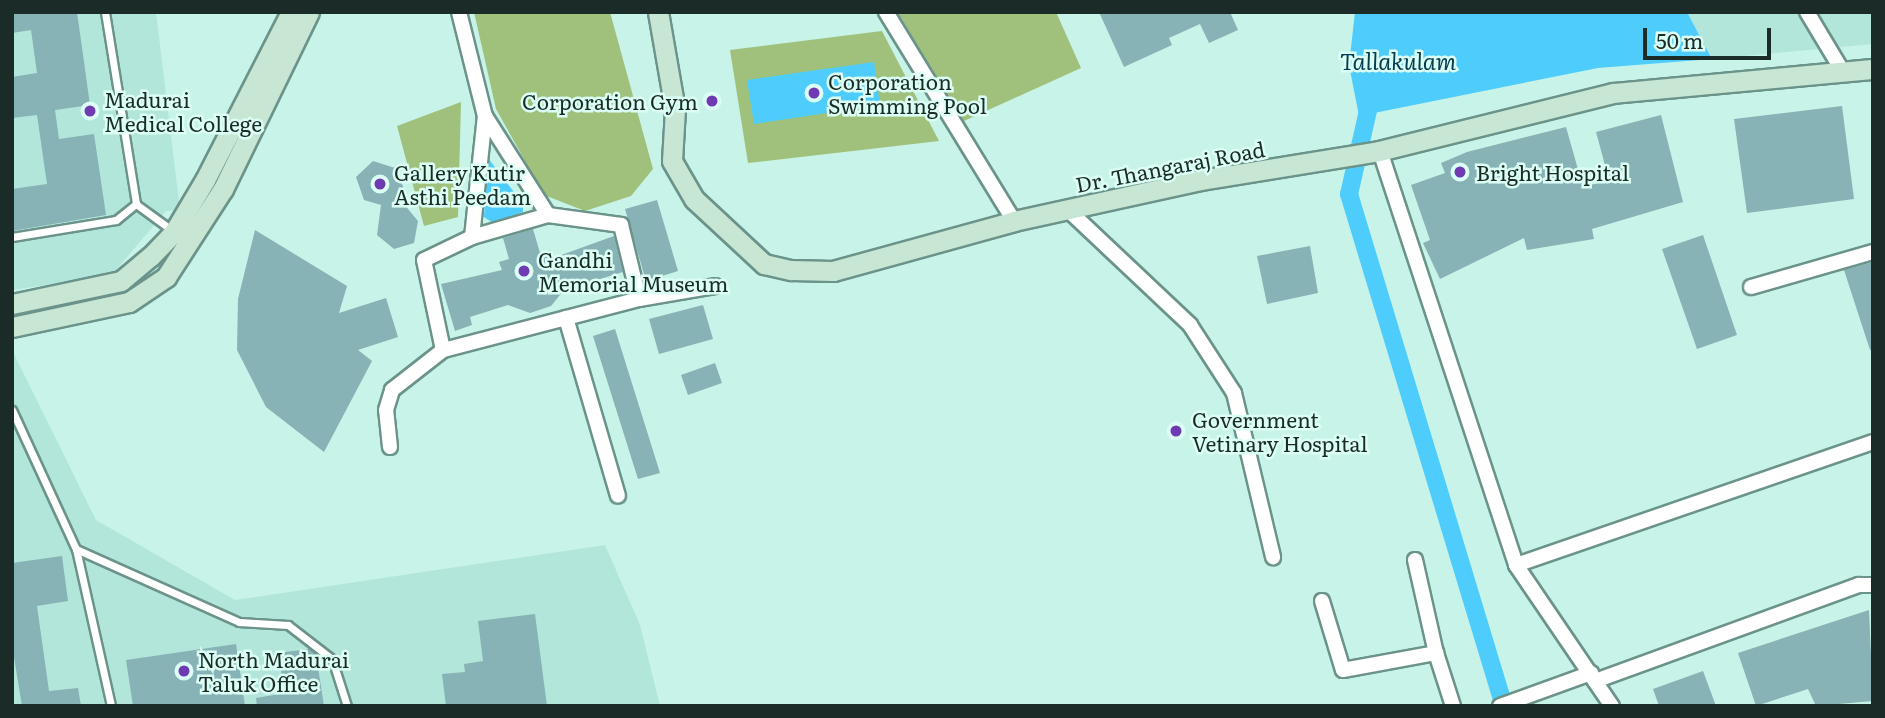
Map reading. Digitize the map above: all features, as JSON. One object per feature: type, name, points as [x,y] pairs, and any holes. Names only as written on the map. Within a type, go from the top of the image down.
[{"type":"street","points":[[12,304],[121,281],[174,232],[291,12]]},
{"type":"street","points":[[12,327],[130,302],[166,277],[191,245],[269,102],[309,12]]},
{"type":"street","points":[[459,12],[485,116],[548,215]]},
{"type":"street","name":"Dr. Thangaraj Road","points":[[658,12],[675,109],[673,161],[694,199],[764,264],[833,271],[1014,221],[1380,151],[1614,93],[1873,69]]},
{"type":"street","points":[[886,12],[1014,221]]},
{"type":"street","points":[[1807,12],[1843,72]]},
{"type":"street","points":[[472,237],[485,116]]},
{"type":"street","points":[[1380,151],[1516,565],[1612,706]]},
{"type":"street","points":[[1067,209],[1190,325],[1234,393],[1273,557]]},
{"type":"street","points":[[443,350],[424,260],[472,237],[548,215],[621,225],[639,299]]},
{"type":"street","points":[[1751,286],[1873,252]]},
{"type":"street","points":[[390,447],[386,410],[393,390],[443,350],[639,299],[715,286]]},
{"type":"street","points":[[566,318],[618,496]]},
{"type":"street","points":[[1516,565],[1873,442]]},
{"type":"street","points":[[1415,560],[1436,653],[1453,706]]},
{"type":"street","points":[[1506,704],[1593,677],[1859,585],[1873,584]]},
{"type":"street","points":[[1322,601],[1343,670],[1436,653]]},
{"type":"lane","points":[[105,12],[135,204],[191,245]]},
{"type":"lane","points":[[12,237],[116,220],[135,204]]},
{"type":"lane","points":[[12,410],[76,549],[111,706]]},
{"type":"lane","points":[[76,549],[239,622],[288,625],[332,659],[347,706]]},
{"type":"shaded area","name":"Madurai Medical College","points":[[12,12],[156,12],[180,210],[166,211],[111,276],[12,290]]},
{"type":"shaded area","points":[[1687,12],[1873,12],[1873,44],[1712,59]]},
{"type":"shaded area","points":[[14,354],[96,520],[235,600],[605,545],[640,625],[660,706],[12,706]]},
{"type":"green space","points":[[474,12],[610,12],[653,169],[631,196],[585,211],[544,195],[496,109]]},
{"type":"green space","points":[[897,12],[1056,12],[1081,68],[964,121]]},
{"type":"green space","points":[[882,31],[939,141],[748,163],[730,50]]},
{"type":"green space","points":[[461,102],[458,217],[424,226],[397,126]]},
{"type":"water","name":"Tallakulam","points":[[1355,12],[1687,12],[1712,59],[1598,68],[1359,116],[1349,65]]},
{"type":"water","name":"Corporation Swimming Pool","points":[[874,62],[880,105],[754,124],[747,80]]},
{"type":"water","points":[[488,158],[523,204],[523,212],[493,223],[484,217]]},
{"type":"building","points":[[12,12],[77,12],[90,105],[55,110],[59,139],[94,134],[106,215],[12,231],[12,189],[47,184],[37,115],[12,118],[12,77],[37,73],[31,30],[12,33]]},
{"type":"building","points":[[1099,12],[1230,12],[1238,30],[1209,43],[1200,24],[1169,38],[1172,45],[1124,67]]},
{"type":"building","points":[[1842,106],[1854,199],[1747,213],[1734,119]]},
{"type":"building","points":[[1661,115],[1683,202],[1592,229],[1594,239],[1527,250],[1524,238],[1440,279],[1423,243],[1430,240],[1411,185],[1445,173],[1441,163],[1467,152],[1566,127],[1583,187],[1609,180],[1596,132]]},
{"type":"building","points":[[373,161],[395,168],[405,191],[398,197],[418,221],[414,243],[394,249],[377,235],[381,205],[364,200],[356,177]]},
{"type":"building","points":[[657,200],[678,271],[646,281],[625,209]]},
{"type":"building","points":[[533,229],[540,253],[551,250],[553,258],[614,236],[623,272],[564,290],[551,306],[530,313],[508,305],[470,317],[472,325],[455,331],[441,284],[502,270],[499,262],[509,259],[503,238]]},
{"type":"building","points":[[255,230],[347,286],[339,313],[386,298],[398,337],[358,350],[372,361],[324,452],[266,407],[237,350],[238,299]]},
{"type":"building","points":[[1703,235],[1737,335],[1697,349],[1662,249]]},
{"type":"building","points":[[1310,246],[1318,293],[1267,304],[1257,256]]},
{"type":"building","points":[[1873,262],[1873,349],[1870,350],[1844,270]]},
{"type":"building","points":[[703,305],[713,339],[659,354],[649,319]]},
{"type":"building","points":[[615,329],[660,473],[638,479],[593,336]]},
{"type":"building","points":[[715,363],[722,383],[688,395],[681,375]]},
{"type":"building","points":[[62,556],[68,601],[37,606],[49,691],[78,688],[81,706],[22,706],[12,645],[12,563]]},
{"type":"building","points":[[1869,610],[1873,701],[1816,706],[1808,689],[1756,706],[1738,653]]},
{"type":"building","points":[[535,614],[547,706],[446,706],[442,674],[465,672],[464,664],[483,661],[478,621]]},
{"type":"building","name":"North Madurai Taluk Office","points":[[236,644],[245,706],[133,706],[126,660]]},
{"type":"building","points":[[309,649],[316,654],[324,706],[257,706],[256,698],[285,693],[278,653]]},
{"type":"building","points":[[1703,671],[1716,706],[1659,706],[1653,689]]},
{"type":"waterway","points":[[1372,93],[1349,194],[1504,706]]},
{"type":"place","name":"Corporation Swimming Pool","points":[[814,93]]},
{"type":"place","name":"Corporation Gym","points":[[712,101]]},
{"type":"place","name":"Madurai Medical College","points":[[90,111]]},
{"type":"place","name":"Bright Hospital","points":[[1460,172]]},
{"type":"place","name":"Gallery Kutir Asthi Peedam","points":[[380,184]]},
{"type":"place","name":"Gandhi Memorial Museum","points":[[524,271]]},
{"type":"place","name":"Government Vetinary Hospital","points":[[1176,431]]},
{"type":"place","name":"North Madurai Taluk Office","points":[[184,671]]}]
